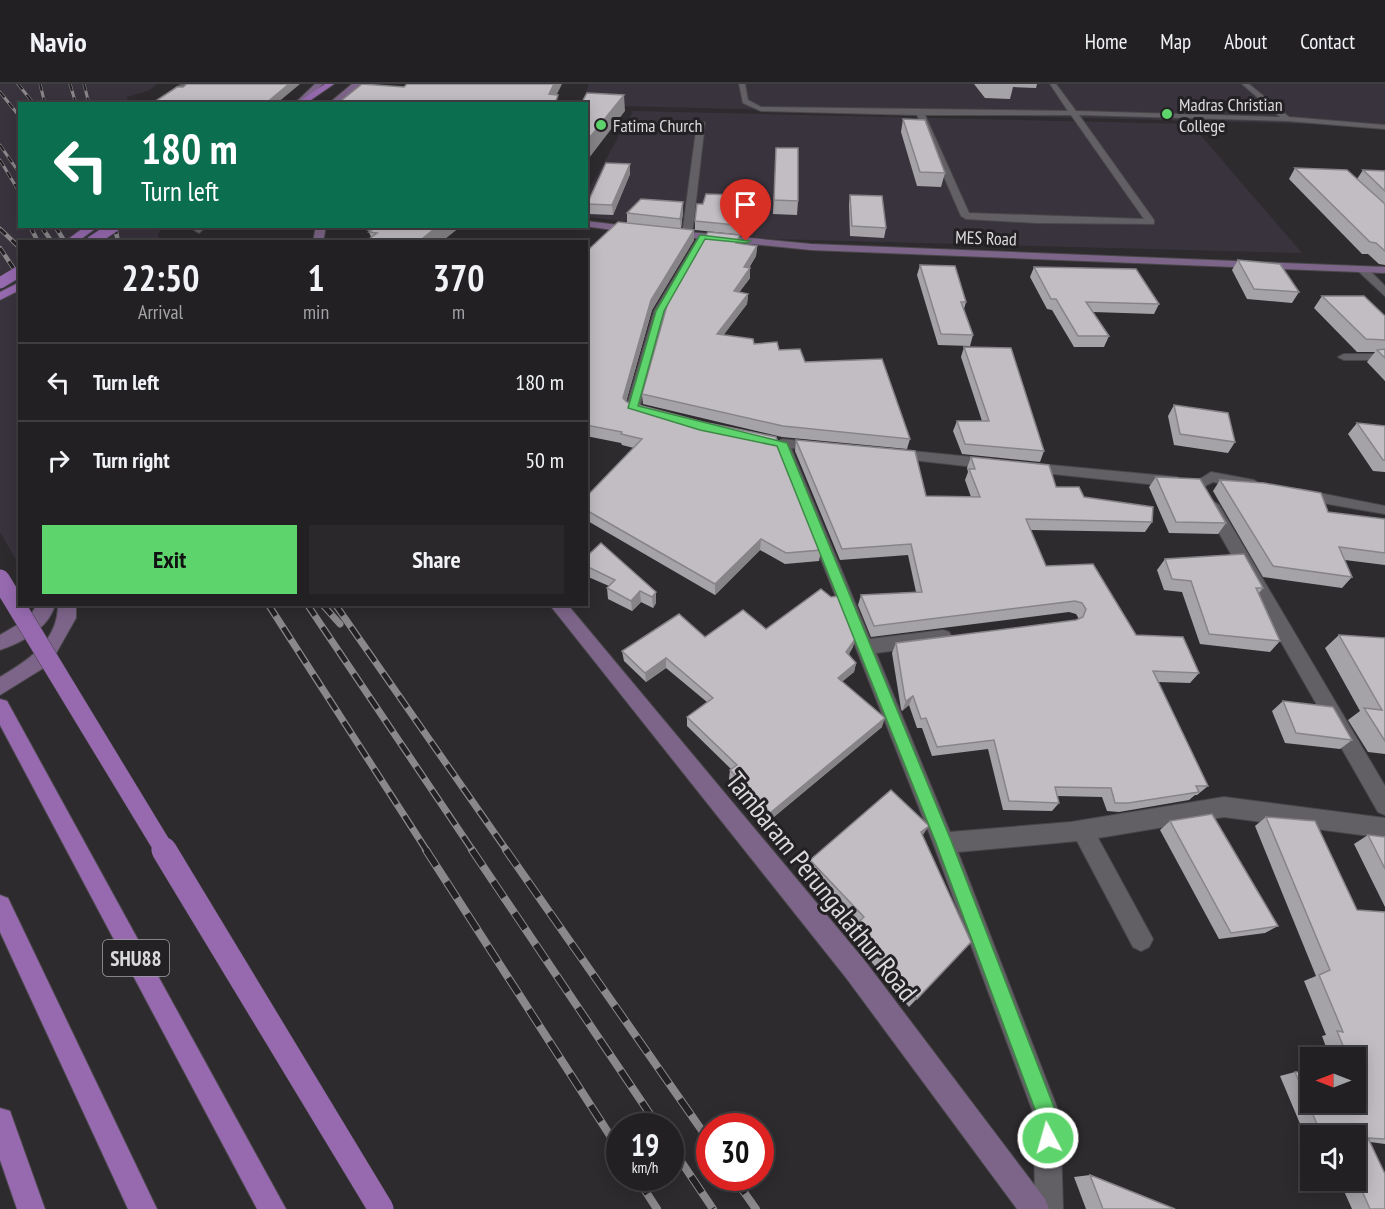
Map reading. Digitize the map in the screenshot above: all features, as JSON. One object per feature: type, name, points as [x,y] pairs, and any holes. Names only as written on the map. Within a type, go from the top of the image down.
[{"type":"main road","points":[[302,102],[330,84]]},
{"type":"main road","points":[[314,102],[341,84]]},
{"type":"main road","points":[[72,240],[91,228]]},
{"type":"main road","points":[[94,240],[113,228]]},
{"type":"main road","points":[[0,283],[18,273]]},
{"type":"main road","points":[[0,297],[18,286]]},
{"type":"main road","points":[[0,579],[381,1209]]},
{"type":"main road","name":"SHU88","points":[[0,707],[272,1209]]},
{"type":"main road","points":[[0,906],[143,1209]]},
{"type":"main road","points":[[0,1121],[31,1209]]},
{"type":"street","points":[[301,102],[319,84]]},
{"type":"street","points":[[334,102],[357,84]]},
{"type":"street","name":"MES Road","points":[[588,224],[811,247],[1385,270]]},
{"type":"street","points":[[663,416],[633,408],[660,311],[703,237]]},
{"type":"street","points":[[1362,269],[1385,293]]},
{"type":"street","points":[[841,449],[776,442],[865,647],[944,843],[1047,1115],[1049,1209]]},
{"type":"street","points":[[877,453],[1199,484],[1210,477],[1382,510]]},
{"type":"street","points":[[1199,484],[1385,805]]},
{"type":"street","points":[[0,644],[39,620],[46,606]]},
{"type":"street","points":[[0,687],[44,659],[67,618],[67,606]]},
{"type":"street","name":"Tambaram Perungalathur Road","points":[[560,606],[856,970],[1035,1209]]},
{"type":"street","points":[[865,647],[955,636]]},
{"type":"street","points":[[944,843],[1082,830],[1224,807],[1385,828]]},
{"type":"street","points":[[1082,830],[1141,939]]},
{"type":"lane","points":[[161,102],[185,84]]},
{"type":"lane","points":[[742,84],[741,97],[745,103],[761,109],[920,113],[1076,113],[1287,119],[1385,127]]},
{"type":"lane","points":[[920,113],[966,216],[1151,222],[1076,113],[1053,84]]},
{"type":"lane","points":[[1245,84],[1287,119]]},
{"type":"lane","points":[[687,235],[701,123]]},
{"type":"lane","points":[[1344,357],[1385,357]]},
{"type":"shaded area","points":[[0,84],[157,84],[150,90],[127,97],[128,102],[18,102],[18,228],[161,228],[158,234],[160,240],[18,240],[18,563],[0,532]]},
{"type":"shaded area","name":"Madras Christian College","points":[[589,84],[1385,84],[1385,128],[1312,124],[588,105],[588,102],[582,102]]},
{"type":"shaded area","points":[[633,111],[1191,124],[1302,253],[772,239],[588,217],[588,191]]},
{"type":"building","points":[[187,84],[289,84],[267,102],[154,102],[177,87]]},
{"type":"building","points":[[362,84],[404,87],[407,84],[554,84],[549,94],[558,95],[556,102],[340,102]]},
{"type":"building","points":[[587,93],[624,95],[588,140],[588,102],[582,102]]},
{"type":"building","points":[[903,119],[925,120],[945,173],[920,172]]},
{"type":"building","points":[[776,148],[798,148],[798,201],[774,200]]},
{"type":"building","points":[[606,163],[630,164],[612,205],[588,204]]},
{"type":"building","points":[[1295,168],[1347,170],[1385,204],[1385,251],[1376,243],[1370,242]]},
{"type":"building","points":[[1363,170],[1385,171],[1385,191]]},
{"type":"building","points":[[706,194],[763,196],[746,226],[695,221],[697,204],[703,204]]},
{"type":"building","points":[[850,195],[882,196],[886,228],[852,226]]},
{"type":"building","points":[[641,199],[683,202],[680,219],[627,213]]},
{"type":"building","points":[[618,222],[694,230],[651,300],[623,398],[627,402],[703,422],[776,437],[821,550],[786,553],[761,539],[715,584],[588,511],[588,495],[642,439],[621,434],[622,432],[588,425],[588,250]]},
{"type":"building","points":[[374,228],[436,228],[420,240],[368,240],[377,233],[369,232]]},
{"type":"building","points":[[708,232],[740,235],[736,243],[757,246],[744,267],[750,268],[734,291],[748,294],[717,334],[753,339],[754,344],[777,342],[779,350],[800,349],[805,362],[882,359],[910,439],[783,426],[642,394],[668,302]]},
{"type":"building","points":[[1238,260],[1280,264],[1299,292],[1254,289]]},
{"type":"building","points":[[920,265],[955,266],[966,302],[961,302],[973,335],[941,334]]},
{"type":"building","points":[[1034,267],[1136,269],[1159,304],[1086,302],[1109,336],[1078,336],[1056,299],[1051,299]]},
{"type":"building","points":[[1322,296],[1364,296],[1385,316],[1385,340],[1366,339]]},
{"type":"building","points":[[964,347],[1011,348],[1044,451],[965,444],[957,421],[989,421]]},
{"type":"building","points":[[1385,349],[1385,358],[1377,350]]},
{"type":"building","points":[[1174,405],[1228,413],[1235,442],[1180,434]]},
{"type":"building","points":[[1357,423],[1385,426],[1385,460],[1383,460]]},
{"type":"building","points":[[796,440],[915,451],[926,496],[980,497],[969,469],[975,469],[971,457],[1049,465],[1056,487],[1079,487],[1084,497],[1153,507],[1152,522],[1026,519],[1046,566],[1093,564],[1136,635],[1183,637],[1199,673],[1153,671],[1208,786],[1196,786],[1199,792],[1128,803],[1115,803],[1111,788],[1055,787],[1059,803],[1009,801],[994,740],[937,747],[926,718],[921,719],[913,696],[906,701],[905,699],[896,643],[1076,620],[1083,617],[1086,609],[1082,603],[1075,601],[874,626],[861,595],[922,592],[911,544],[842,549]]},
{"type":"building","points":[[1156,477],[1200,479],[1226,523],[1176,522]]},
{"type":"building","points":[[1220,480],[1264,483],[1321,493],[1328,512],[1385,519],[1385,553],[1339,547],[1352,577],[1273,566]]},
{"type":"building","points":[[601,543],[656,592],[652,597],[640,591],[631,601],[607,588],[615,580],[588,567],[588,555]]},
{"type":"building","points":[[1244,554],[1263,588],[1256,588],[1280,641],[1209,634],[1191,581],[1172,579],[1165,559]]},
{"type":"building","points":[[821,589],[831,597],[839,596],[856,638],[846,652],[856,663],[838,678],[885,718],[770,813],[730,770],[737,765],[687,717],[713,698],[666,658],[645,673],[622,651],[679,614],[705,637],[743,610],[766,629]]},
{"type":"building","points":[[1339,635],[1385,638],[1385,741],[1364,708],[1382,710]]},
{"type":"building","points":[[1283,701],[1333,707],[1352,740],[1296,733]]},
{"type":"building","points":[[891,790],[929,826],[921,832],[971,942],[917,999],[855,925],[864,917],[810,860]]},
{"type":"building","points":[[1212,814],[1278,926],[1231,933],[1170,821]]},
{"type":"building","points":[[1266,817],[1315,821],[1357,910],[1385,912],[1385,1139],[1368,1138],[1385,1174],[1385,1209],[1370,1209],[1362,1191],[1366,1191],[1366,1125],[1317,1125],[1312,1113],[1366,1113],[1366,1047],[1344,1047],[1337,1031],[1343,1032],[1319,975],[1330,970]]},
{"type":"building","points":[[1368,835],[1385,837],[1385,869]]},
{"type":"building","points":[[1295,1072],[1300,1072],[1300,1084]]},
{"type":"building","points":[[1090,1175],[1175,1209],[1103,1209]]},
{"type":"railway","points":[[18,84],[32,102]]},
{"type":"railway","points":[[40,84],[44,102]]},
{"type":"railway","points":[[70,84],[75,102]]},
{"type":"railway","points":[[84,84],[88,102]]},
{"type":"railway","points":[[0,92],[18,114]]},
{"type":"railway","points":[[0,145],[18,171]]},
{"type":"railway","points":[[0,160],[18,190]]},
{"type":"railway","points":[[31,228],[37,240]]},
{"type":"railway","points":[[42,228],[51,240]]},
{"type":"railway","points":[[56,228],[64,240]]},
{"type":"railway","points":[[100,228],[103,240]]},
{"type":"railway","points":[[115,228],[118,240]]},
{"type":"railway","points":[[0,229],[18,246]]},
{"type":"railway","points":[[0,248],[18,275]]},
{"type":"railway","points":[[269,606],[427,851]]},
{"type":"railway","points":[[308,606],[473,851]]},
{"type":"railway","points":[[324,606],[340,624]]},
{"type":"railway","points":[[336,606],[507,851]]},
{"type":"railway","points":[[426,850],[606,1129]]},
{"type":"railway","points":[[472,850],[649,1113]]},
{"type":"railway","points":[[506,850],[696,1122]]},
{"type":"railway","points":[[684,1166],[713,1209]]},
{"type":"railway","points":[[645,1191],[657,1209]]},
{"type":"railway","points":[[743,1191],[756,1209]]},
{"type":"place","name":"Madras Christian College","points":[[1167,114]]},
{"type":"place","name":"Fatima Church","points":[[601,125]]},
{"type":"route","points":[[746,241],[703,237],[660,311],[633,408],[703,427],[782,443],[944,843],[1047,1115],[1048,1138]]}]
